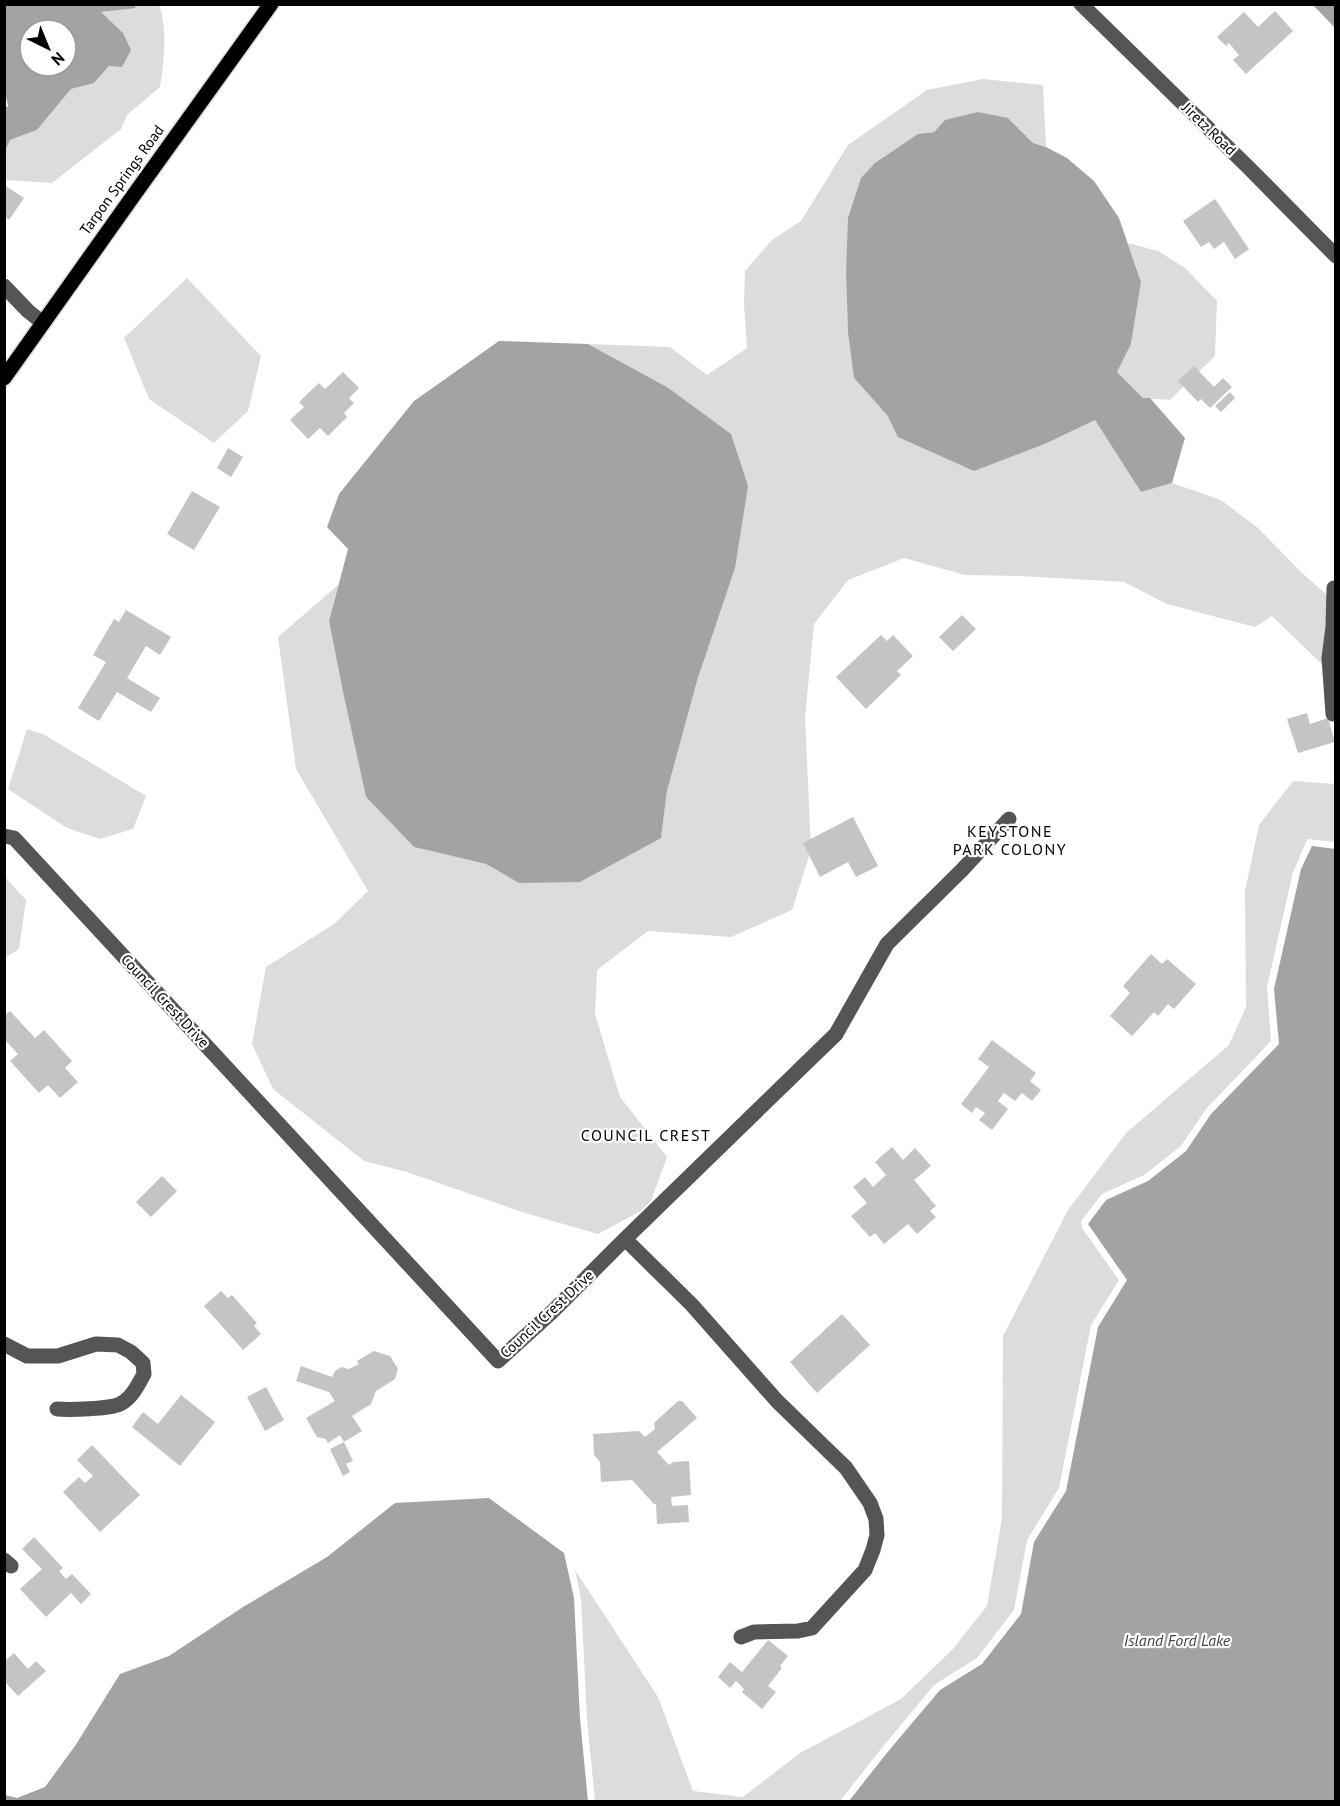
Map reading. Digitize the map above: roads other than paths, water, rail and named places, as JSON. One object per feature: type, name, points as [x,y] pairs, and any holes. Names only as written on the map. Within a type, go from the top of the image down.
[{"type":"main road","name":"Tarpon Springs Road","points":[[4,378],[271,4]]},
{"type":"street","name":"Jiretz Road","points":[[1082,4],[1335,256]]},
{"type":"street","points":[[4,286],[43,324]]},
{"type":"street","points":[[1333,714],[1329,658],[1334,588]]},
{"type":"street","name":"Council Crest Drive","points":[[4,836],[14,838],[498,1361],[552,1312],[836,1034],[887,944],[962,870],[1009,819]]},
{"type":"street","points":[[625,1239],[692,1305],[777,1401],[846,1468],[870,1503],[876,1519],[877,1534],[865,1570],[812,1628],[798,1631],[754,1632],[741,1636]]},
{"type":"street","points":[[4,1344],[27,1356],[58,1356],[96,1344],[118,1345],[143,1363],[144,1374],[131,1395],[119,1405],[57,1409]]},
{"type":"water","points":[[5,4],[133,4],[136,8],[101,12],[123,33],[131,50],[122,67],[109,66],[94,83],[71,89],[37,130],[10,140],[5,151],[5,108],[8,106],[4,88]]},
{"type":"water","points":[[1313,5],[1335,5],[1335,28]]},
{"type":"water","points":[[978,112],[1008,118],[1033,143],[1067,158],[1094,181],[1119,218],[1141,282],[1131,344],[1117,372],[1143,398],[1150,398],[1185,438],[1172,483],[1141,492],[1095,420],[1047,443],[974,471],[898,437],[887,415],[854,378],[848,333],[846,273],[848,218],[861,178],[875,163],[918,134],[934,132],[945,120]]},
{"type":"water","points":[[499,341],[588,344],[667,387],[731,434],[748,486],[735,568],[697,681],[667,791],[661,838],[580,882],[519,883],[486,864],[414,847],[366,797],[329,621],[348,549],[327,527],[339,494],[414,401]]},
{"type":"water","name":"Island Ford Lake","points":[[1312,846],[1336,849],[1335,1801],[849,1801],[940,1690],[982,1664],[1021,1614],[1034,1542],[1066,1491],[1098,1327],[1127,1280],[1088,1224],[1106,1200],[1148,1181],[1186,1151],[1211,1114],[1279,1044],[1274,989],[1301,869]]},
{"type":"water","points":[[489,1498],[564,1553],[574,1598],[580,1719],[588,1801],[5,1801],[5,1795],[17,1798],[45,1787],[75,1746],[120,1674],[169,1656],[243,1607],[327,1557],[395,1503]]},
{"type":"district","name":"KEYSTONE PARK COLONY","points":[[1010,840]]},
{"type":"district","name":"COUNCIL CREST","points":[[646,1135]]}]
